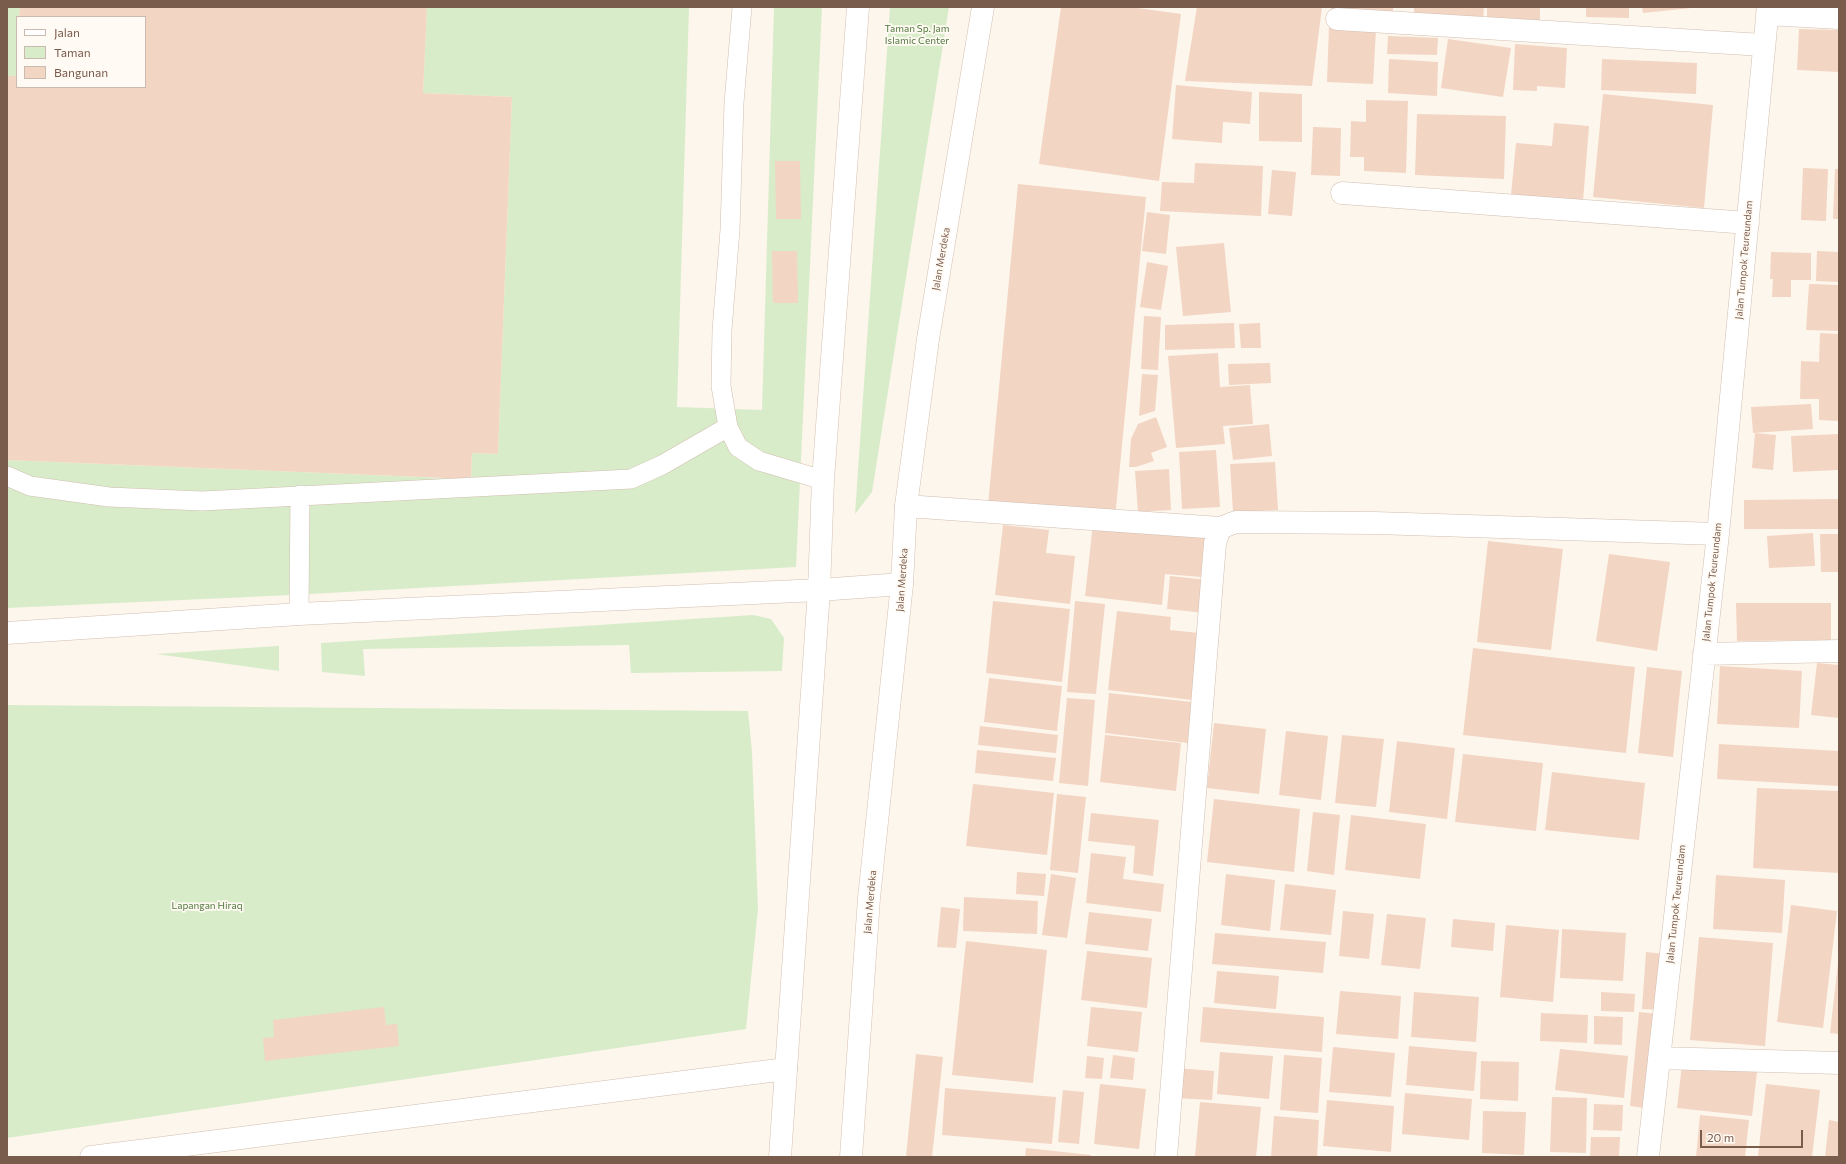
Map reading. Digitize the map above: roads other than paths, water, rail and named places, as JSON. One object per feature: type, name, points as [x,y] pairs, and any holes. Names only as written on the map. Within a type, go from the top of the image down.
[{"type":"street","points":[[780,1157],[819,590],[823,480],[858,7]]},
{"type":"street","name":"Jalan Merdeka","points":[[851,1157],[870,898],[902,584],[906,506],[928,339],[983,7]]},
{"type":"street","points":[[1767,11],[1839,18]]},
{"type":"street","name":"Jalan Tumpok Teureundam","points":[[1648,1157],[1718,534],[1767,11]]},
{"type":"street","points":[[1337,19],[1763,45]]},
{"type":"street","points":[[1342,193],[1748,223]]},
{"type":"street","points":[[906,506],[1220,528],[1236,522],[1375,523],[1718,534]]},
{"type":"street","points":[[1166,1157],[1215,543],[1220,528]]},
{"type":"street","points":[[7,633],[299,614],[819,590],[902,584]]},
{"type":"street","points":[[1704,654],[1839,651]]},
{"type":"street","points":[[1659,1058],[1839,1063]]},
{"type":"street","points":[[91,1157],[786,1069]]},
{"type":"lane","points":[[742,7],[734,103],[730,230],[722,330],[721,386],[728,427],[738,448],[759,461],[823,480]]},
{"type":"lane","points":[[7,476],[30,486],[109,497],[202,500],[631,479],[662,465],[728,427]]},
{"type":"lane","points":[[299,614],[300,495]]},
{"type":"park label","name":"Taman Sp. Jam Islamic Center","points":[[917,34]]},
{"type":"park label","name":"Lapangan Hiraq","points":[[207,906]]}]
